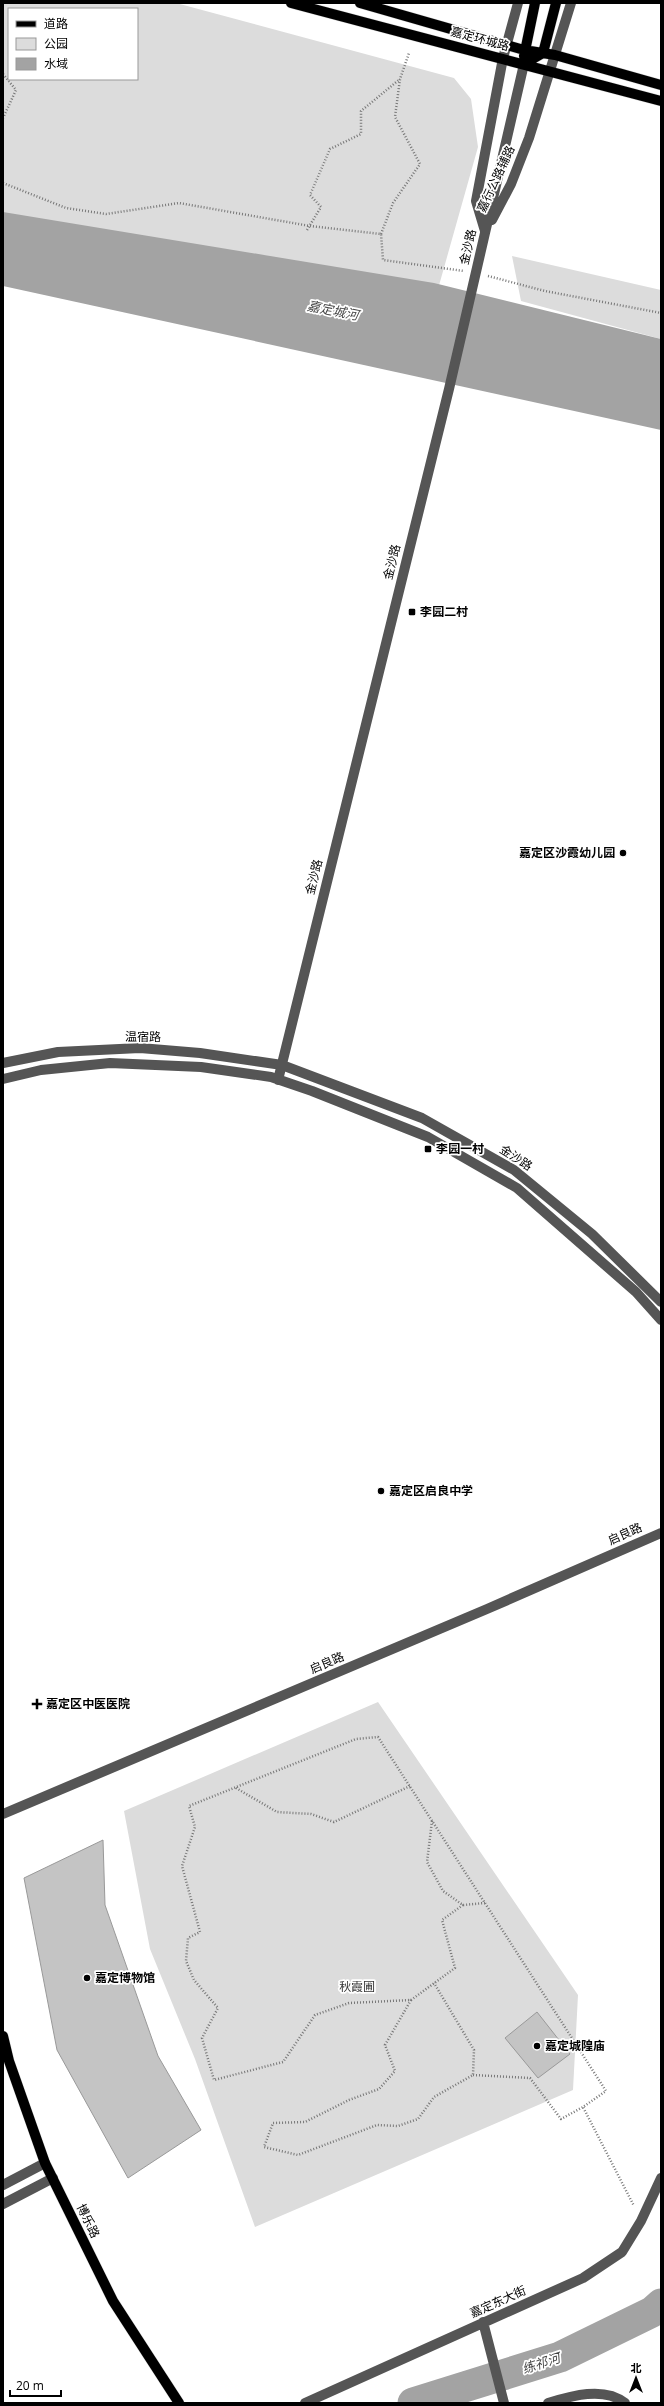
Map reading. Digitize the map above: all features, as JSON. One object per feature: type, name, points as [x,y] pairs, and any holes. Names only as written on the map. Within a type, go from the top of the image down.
[{"type":"main road","name":"嘉定环城路","points":[[291,3],[661,101]]},
{"type":"main road","points":[[360,3],[524,50],[555,55],[661,85]]},
{"type":"main road","points":[[524,64],[524,50],[535,3]]},
{"type":"main road","points":[[524,64],[543,53],[556,3]]},
{"type":"main road","name":"博乐路","points":[[3,2036],[9,2061],[45,2163],[113,2301],[179,2403]]},
{"type":"street","name":"嘉行公路辅路","points":[[485,232],[476,200],[503,58],[518,3]]},
{"type":"street","name":"嘉行公路辅路","points":[[485,232],[511,184],[529,138],[572,3]]},
{"type":"street","name":"金沙路","points":[[278,1080],[449,389],[524,64]]},
{"type":"street","name":"温宿路","points":[[3,1062],[58,1052],[140,1048],[200,1053],[282,1065]]},
{"type":"street","points":[[3,1079],[41,1070],[110,1063],[201,1067],[278,1080],[312,1091],[428,1137],[517,1188],[636,1292],[661,1320]]},
{"type":"street","name":"金沙路","points":[[282,1065],[422,1118],[514,1170],[592,1234],[661,1302]]},
{"type":"street","name":"启良路","points":[[3,1814],[487,1609],[661,1533]]},
{"type":"street","points":[[3,2186],[45,2163]]},
{"type":"street","points":[[3,2204],[53,2178]]},
{"type":"street","name":"嘉定东大街","points":[[304,2403],[589,2274],[622,2252],[641,2221],[661,2178]]},
{"type":"street","points":[[483,2322],[504,2403]]},
{"type":"street","points":[[548,2403],[594,2394],[610,2395],[625,2403]]},
{"type":"path","points":[[409,53],[400,78],[395,117],[420,164],[393,203],[381,234],[384,260],[476,273],[545,291],[661,313]]},
{"type":"path","points":[[3,74],[16,90],[3,118]]},
{"type":"path","points":[[307,230],[321,207],[310,195],[330,149],[361,134],[362,111],[400,78]]},
{"type":"path","points":[[3,184],[66,208],[106,214],[179,203],[310,226],[381,234]]},
{"type":"path","points":[[411,2000],[349,2003],[315,2015],[283,2062],[214,2080],[202,2038],[218,2008],[194,1980],[186,1961],[188,1938],[200,1932],[182,1866],[195,1827],[189,1806],[356,1739],[378,1737],[432,1820],[606,2091],[583,2107],[561,2119],[530,2078],[473,2075],[434,2097],[418,2119],[398,2126],[377,2125],[298,2155],[264,2147],[273,2123],[305,2122],[349,2100],[379,2089],[395,2071],[385,2045],[411,2000],[455,1968],[442,1920],[463,1905],[485,1903]]},
{"type":"path","points":[[236,1787],[277,1812],[311,1814],[334,1822],[410,1786]]},
{"type":"path","points":[[432,1820],[427,1862],[443,1892],[463,1905]]},
{"type":"path","points":[[434,1983],[474,2050],[473,2075]]},
{"type":"path","points":[[583,2107],[641,2221]]},
{"type":"green space","points":[[3,3],[176,3],[454,78],[471,99],[478,147],[438,289],[3,215]]},
{"type":"green space","points":[[512,256],[661,290],[661,339],[521,301]]},
{"type":"green space","name":"秋霞圃","points":[[378,1702],[578,1995],[573,2090],[255,2227],[195,2059],[150,1949],[124,1811]]},
{"type":"water","name":"嘉定城河","points":[[3,212],[434,283],[661,339],[661,430],[3,286]]},
{"type":"building","name":"嘉定博物馆","points":[[103,1840],[105,1905],[158,2056],[201,2130],[128,2178],[57,2050],[24,1878]]},
{"type":"building","name":"嘉定城隍庙","points":[[537,2012],[570,2054],[538,2078],[505,2038]]},
{"type":"waterway","name":"练祁河","points":[[413,2403],[560,2357],[652,2312],[661,2304]]},
{"type":"place","name":"李园二村","points":[[412,612]]},
{"type":"place","name":"嘉定区沙霞幼儿园","points":[[623,853]]},
{"type":"place","name":"李园一村","points":[[428,1149]]},
{"type":"place","name":"嘉定区启良中学","points":[[381,1491]]},
{"type":"place","name":"嘉定区中医医院","points":[[37,1704]]},
{"type":"place","name":"嘉定博物馆","points":[[87,1978]]},
{"type":"place","name":"嘉定城隍庙","points":[[537,2046]]}]
